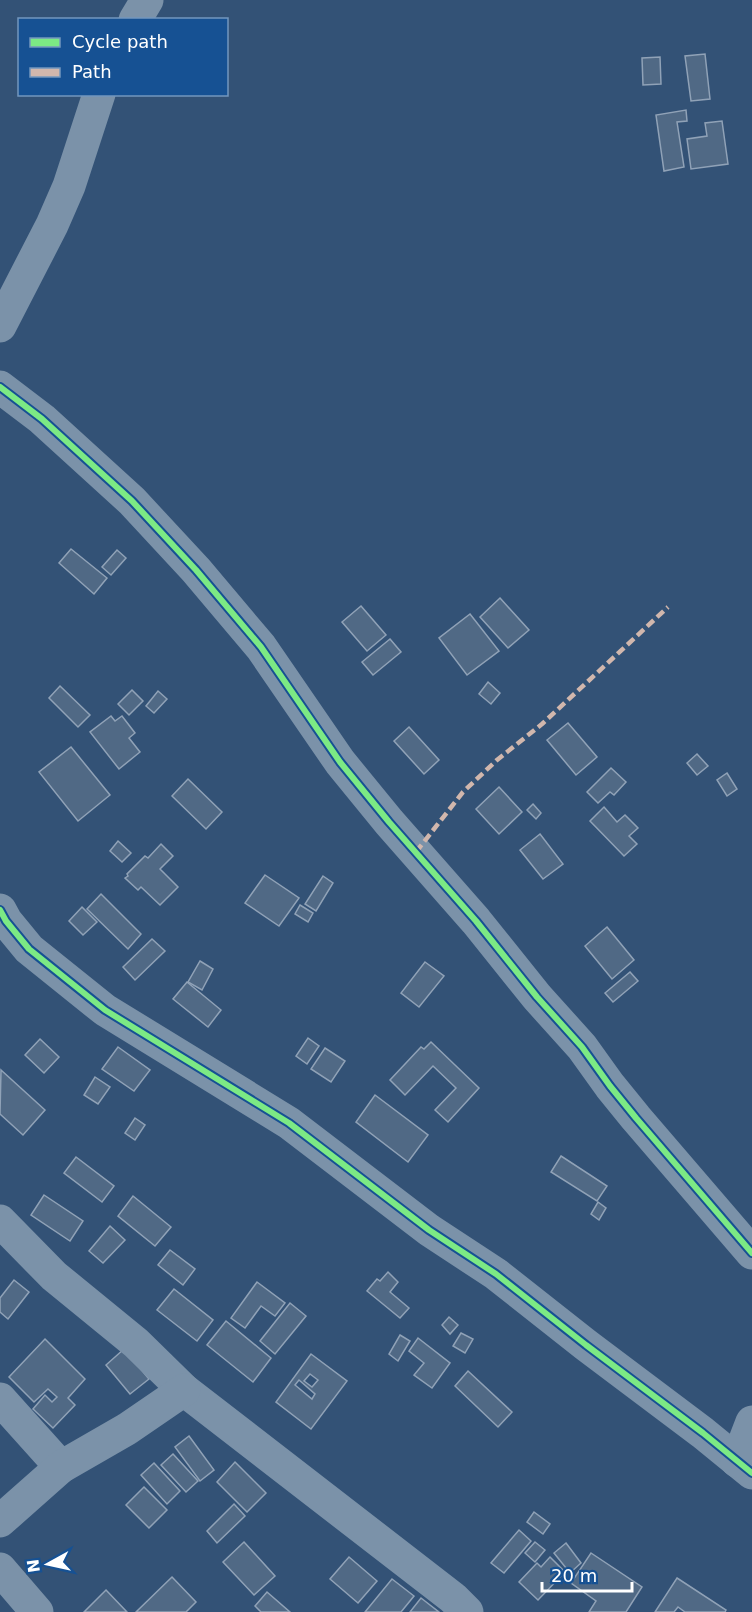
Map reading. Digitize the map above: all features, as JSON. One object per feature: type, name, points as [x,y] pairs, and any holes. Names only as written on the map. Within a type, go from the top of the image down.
[{"type":"street","points":[[136,18],[147,0]]},
{"type":"street","points":[[0,326],[60,206],[98,96]]},
{"type":"street","points":[[0,387],[42,419],[132,501],[196,570],[261,647],[340,762],[361,788],[476,921],[537,998],[570,1032],[636,1118],[752,1253]]},
{"type":"street","points":[[2,920],[29,949],[105,1010],[290,1123],[429,1230],[496,1274],[745,1467]]},
{"type":"street","points":[[0,1221],[54,1276],[136,1343],[184,1390],[444,1591],[467,1612]]},
{"type":"street","points":[[0,1521],[61,1467],[127,1429],[184,1390]]},
{"type":"street","points":[[0,1399],[61,1467]]},
{"type":"street","points":[[745,1467],[752,1422]]},
{"type":"street","points":[[0,1569],[37,1612]]},
{"type":"building","points":[[705,54],[710,99],[691,101],[685,56]]},
{"type":"building","points":[[660,57],[661,84],[643,85],[642,58]]},
{"type":"building","points":[[686,110],[687,121],[677,122],[684,167],[664,171],[656,115]]},
{"type":"building","points":[[722,121],[728,164],[691,169],[687,139],[707,136],[705,123]]},
{"type":"building","points":[[71,549],[107,578],[94,594],[59,563]]},
{"type":"building","points":[[117,550],[126,558],[111,575],[102,567]]},
{"type":"building","points":[[500,598],[529,630],[508,648],[480,617]]},
{"type":"building","points":[[361,606],[386,635],[367,651],[342,622]]},
{"type":"building","points":[[470,614],[499,651],[467,675],[439,638]]},
{"type":"building","points":[[390,639],[401,652],[373,675],[362,662]]},
{"type":"building","points":[[488,682],[500,693],[491,704],[479,694]]},
{"type":"building","points":[[60,686],[90,715],[78,727],[49,698]]},
{"type":"building","points":[[132,690],[143,701],[129,715],[118,704]]},
{"type":"building","points":[[158,691],[167,699],[154,713],[146,706]]},
{"type":"building","points":[[111,716],[115,721],[122,716],[135,733],[129,738],[140,752],[119,769],[90,732]]},
{"type":"building","points":[[568,723],[597,757],[576,775],[547,740]]},
{"type":"building","points":[[409,727],[439,760],[424,774],[394,741]]},
{"type":"building","points":[[71,747],[110,795],[78,821],[39,772]]},
{"type":"building","points":[[697,754],[708,766],[697,775],[687,763]]},
{"type":"building","points":[[611,768],[626,782],[614,795],[610,792],[598,803],[587,792]]},
{"type":"building","points":[[727,773],[737,789],[727,796],[717,780]]},
{"type":"building","points":[[188,779],[222,812],[206,829],[172,796]]},
{"type":"building","points":[[499,787],[522,812],[499,834],[476,809]]},
{"type":"building","points":[[533,804],[541,813],[536,819],[527,810]]},
{"type":"building","points":[[604,807],[617,822],[625,815],[638,828],[629,836],[637,844],[624,856],[590,821]]},
{"type":"building","points":[[540,834],[563,864],[543,879],[520,850]]},
{"type":"building","points":[[118,841],[131,853],[122,862],[110,851]]},
{"type":"building","points":[[161,844],[173,856],[160,869],[178,887],[160,905],[141,887],[138,890],[125,878],[145,856],[148,858]]},
{"type":"building","points":[[265,875],[299,898],[279,926],[245,903]]},
{"type":"building","points":[[323,876],[333,883],[316,911],[305,904]]},
{"type":"building","points":[[101,894],[141,934],[128,949],[87,909]]},
{"type":"building","points":[[300,905],[313,913],[308,922],[295,914]]},
{"type":"building","points":[[82,907],[97,922],[83,935],[69,921]]},
{"type":"building","points":[[607,927],[634,960],[612,979],[585,946]]},
{"type":"building","points":[[152,939],[165,951],[135,980],[123,967]]},
{"type":"building","points":[[200,961],[213,969],[202,990],[188,982]]},
{"type":"building","points":[[425,962],[444,976],[419,1007],[401,993]]},
{"type":"building","points":[[630,972],[638,981],[613,1002],[605,993]]},
{"type":"building","points":[[187,982],[221,1010],[208,1027],[173,999]]},
{"type":"building","points":[[308,1038],[319,1046],[307,1064],[296,1056]]},
{"type":"building","points":[[40,1039],[59,1057],[44,1073],[25,1055]]},
{"type":"building","points":[[431,1042],[479,1088],[448,1122],[435,1110],[456,1088],[433,1066],[405,1095],[390,1080],[421,1047],[424,1049]]},
{"type":"building","points":[[118,1047],[150,1070],[134,1091],[102,1069]]},
{"type":"building","points":[[325,1048],[345,1061],[331,1082],[311,1069]]},
{"type":"building","points":[[1,1070],[45,1110],[23,1135],[0,1114]]},
{"type":"building","points":[[95,1077],[110,1087],[98,1104],[84,1095]]},
{"type":"building","points":[[375,1095],[428,1135],[408,1162],[356,1122]]},
{"type":"building","points":[[135,1118],[145,1125],[135,1140],[125,1133]]},
{"type":"building","points":[[561,1156],[607,1186],[597,1201],[551,1172]]},
{"type":"building","points":[[76,1157],[114,1186],[102,1202],[64,1173]]},
{"type":"building","points":[[44,1195],[83,1221],[70,1241],[31,1215]]},
{"type":"building","points":[[133,1196],[171,1227],[155,1246],[118,1216]]},
{"type":"building","points":[[598,1202],[606,1208],[599,1220],[591,1214]]},
{"type":"building","points":[[110,1226],[125,1240],[103,1263],[89,1251]]},
{"type":"building","points":[[170,1250],[195,1269],[183,1285],[158,1265]]},
{"type":"building","points":[[388,1272],[398,1282],[390,1292],[409,1308],[400,1318],[367,1291],[377,1279],[380,1281]]},
{"type":"building","points":[[14,1280],[29,1292],[8,1319],[0,1312],[0,1298]]},
{"type":"building","points":[[257,1282],[285,1303],[275,1316],[261,1306],[245,1328],[231,1318]]},
{"type":"building","points":[[174,1289],[213,1320],[197,1341],[157,1310]]},
{"type":"building","points":[[290,1303],[306,1316],[275,1354],[260,1341]]},
{"type":"building","points":[[449,1317],[458,1325],[450,1334],[442,1325]]},
{"type":"building","points":[[226,1321],[271,1358],[253,1382],[207,1345]]},
{"type":"building","points":[[461,1333],[473,1339],[465,1353],[453,1346]]},
{"type":"building","points":[[400,1335],[410,1341],[398,1361],[389,1354]]},
{"type":"building","points":[[418,1338],[450,1363],[432,1388],[414,1375],[424,1363],[409,1351]]},
{"type":"building","points":[[45,1339],[85,1379],[68,1398],[75,1405],[53,1428],[33,1409],[45,1395],[52,1402],[57,1397],[48,1389],[34,1402],[9,1377]]},
{"type":"building","points":[[124,1349],[149,1379],[130,1394],[106,1365]]},
{"type":"building","points":[[311,1354],[347,1381],[311,1429],[276,1402]],"holes":[[[310,1374],[318,1380],[312,1387],[304,1381]],[[299,1380],[315,1394],[312,1399],[295,1385]]]},
{"type":"building","points":[[468,1371],[512,1412],[498,1427],[455,1386]]},
{"type":"building","points":[[189,1436],[214,1470],[200,1481],[175,1447]]},
{"type":"building","points":[[173,1454],[198,1481],[186,1492],[161,1465]]},
{"type":"building","points":[[235,1462],[266,1493],[247,1512],[217,1482]]},
{"type":"building","points":[[154,1463],[180,1491],[167,1504],[141,1475]]},
{"type":"building","points":[[144,1487],[167,1510],[149,1528],[126,1505]]},
{"type":"building","points":[[234,1504],[245,1516],[217,1543],[207,1531]]},
{"type":"building","points":[[534,1512],[550,1524],[543,1534],[527,1522]]},
{"type":"building","points":[[519,1530],[531,1541],[504,1573],[491,1563]]},
{"type":"building","points":[[244,1542],[275,1576],[254,1595],[223,1562]]},
{"type":"building","points":[[535,1542],[545,1550],[535,1562],[525,1553]]},
{"type":"building","points":[[566,1543],[581,1563],[570,1573],[554,1553]]},
{"type":"building","points":[[591,1553],[642,1587],[626,1612],[589,1612],[596,1601],[571,1583]]},
{"type":"building","points":[[349,1557],[377,1581],[358,1603],[330,1579]]},
{"type":"building","points":[[550,1557],[565,1572],[538,1600],[519,1582],[537,1563],[541,1567]]},
{"type":"building","points":[[172,1577],[196,1602],[186,1612],[136,1612]]},
{"type":"building","points":[[677,1578],[726,1610],[725,1612],[685,1612],[678,1607],[674,1612],[655,1612]]},
{"type":"building","points":[[392,1579],[414,1596],[401,1612],[365,1612]]},
{"type":"building","points":[[106,1590],[127,1612],[84,1612]]},
{"type":"building","points":[[267,1592],[290,1612],[261,1612],[255,1606]]},
{"type":"building","points":[[421,1598],[439,1612],[410,1612]]},
{"type":"marked path","points":[[416,852],[463,792],[497,760],[542,724],[668,607]]},
{"type":"cycle path","points":[[0,387],[42,419],[132,501],[196,570],[261,647],[340,762],[476,921],[537,997],[582,1047],[636,1118],[752,1253]]},
{"type":"cycle path","points":[[0,910],[29,949],[105,1010],[289,1123],[429,1230],[496,1274],[752,1473]]}]
